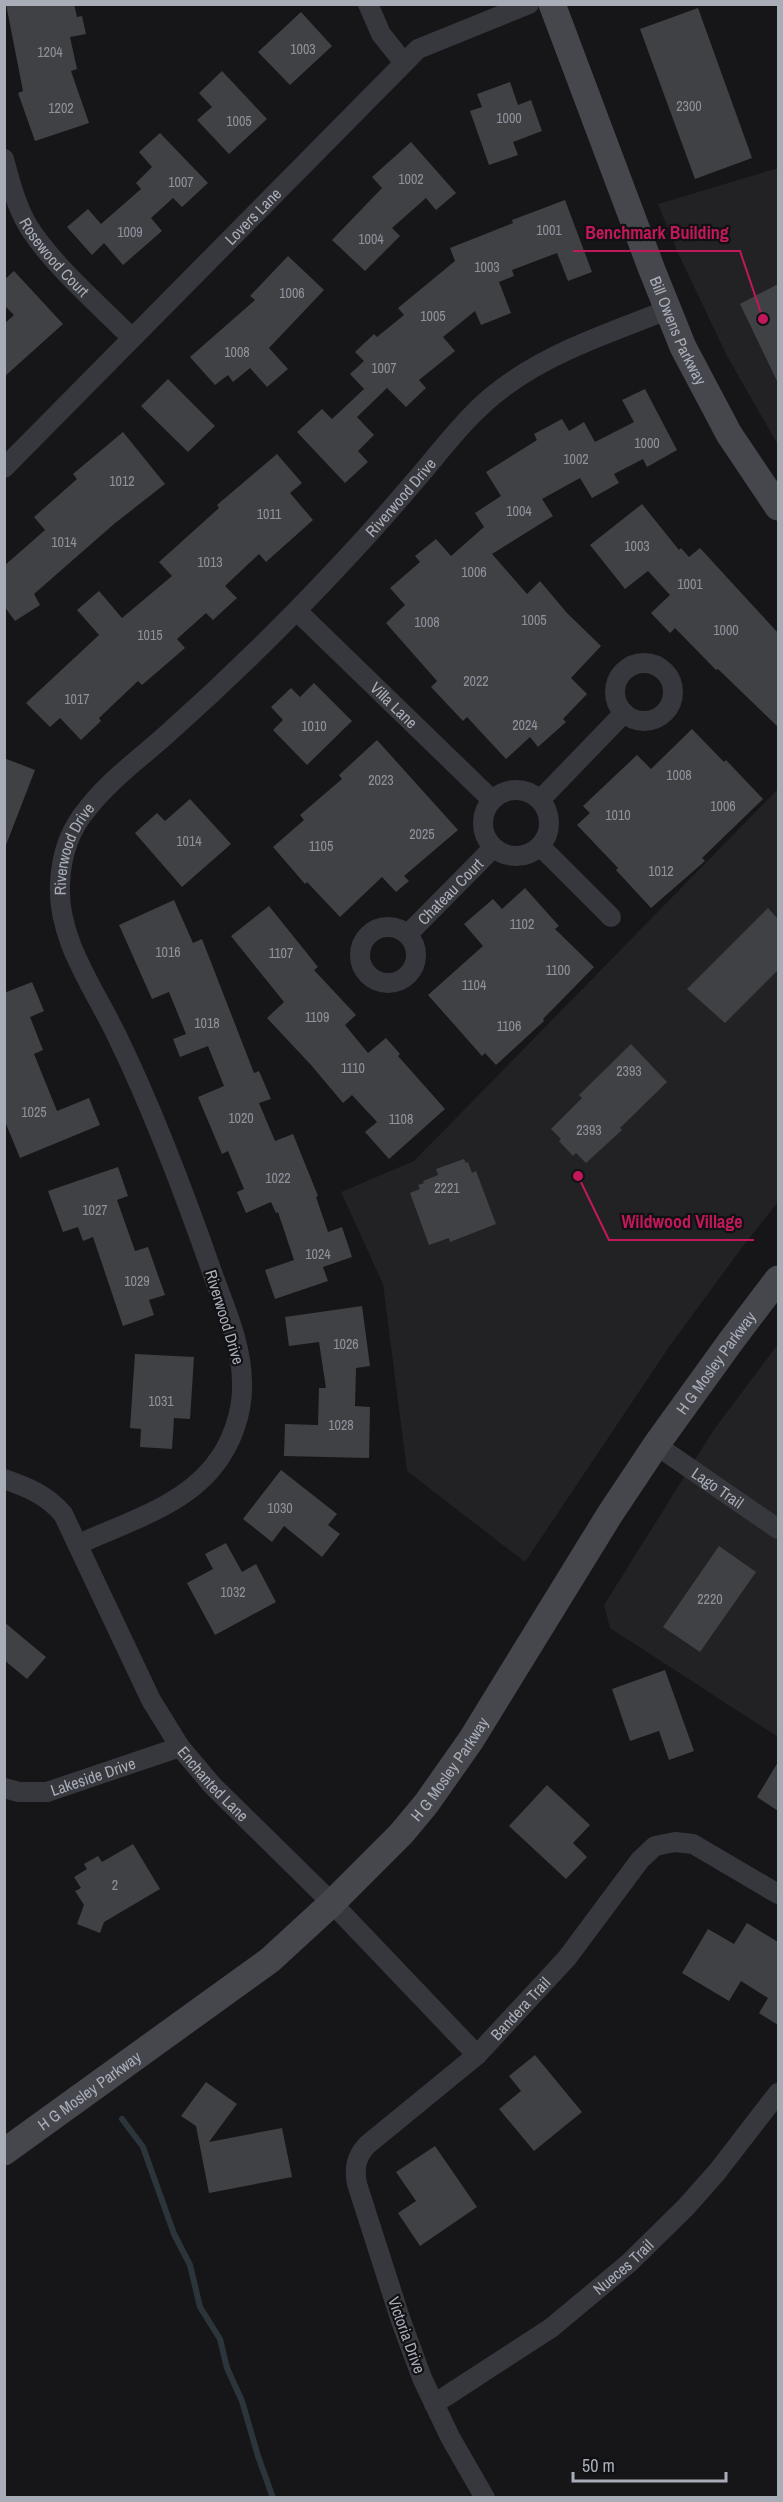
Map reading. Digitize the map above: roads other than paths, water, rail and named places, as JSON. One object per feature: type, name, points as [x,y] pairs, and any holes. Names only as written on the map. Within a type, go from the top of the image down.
[{"type":"main road","name":"Bill Owens Parkway","points":[[552,4],[667,310],[716,413],[778,507]]},
{"type":"main road","name":"H G Mosley Parkway","points":[[4,2152],[270,1960],[332,1904],[401,1834],[449,1773],[491,1710],[610,1514],[656,1445],[730,1341],[778,1279]]},
{"type":"street","points":[[369,4],[381,34],[404,63]]},
{"type":"street","name":"Lovers Lane","points":[[4,468],[418,49],[529,4]]},
{"type":"street","name":"Rosewood Court","points":[[4,159],[19,207],[35,237],[132,338]]},
{"type":"street","name":"Riverwood Drive","points":[[79,1544],[165,1505],[183,1494],[207,1474],[216,1464],[232,1435],[239,1412],[242,1386],[237,1345],[180,1184],[134,1072],[66,932],[61,909],[60,885],[65,850],[80,818],[102,792],[196,708],[297,610],[391,509],[469,418],[503,387],[565,352],[667,310]]},
{"type":"street","name":"Villa Lane","points":[[297,610],[492,800]]},
{"type":"street","points":[[540,800],[624,713]]},
{"type":"street","points":[[492,800],[511,790],[521,790],[540,800],[546,808],[549,828],[540,846],[610,917]]},
{"type":"street","name":"Chateau Court","points":[[492,800],[483,818],[487,839],[493,848],[512,856],[522,856],[540,846]]},
{"type":"street","name":"Chateau Court","points":[[408,934],[493,848]]},
{"type":"street","name":"Lago Trail","points":[[656,1445],[778,1529]]},
{"type":"street","name":"Enchanted Lane","points":[[4,1479],[30,1488],[55,1505],[68,1522],[143,1686],[180,1747],[212,1785],[332,1904],[477,2055]]},
{"type":"street","name":"Lakeside Drive","points":[[4,1788],[19,1792],[47,1792],[180,1747]]},
{"type":"street","name":"Bandera Trail","points":[[356,2162],[367,2145],[477,2055],[567,1958],[640,1860],[655,1846],[670,1842],[693,1844],[778,1894]]},
{"type":"street","name":"Nueces Trail","points":[[434,2404],[551,2328],[629,2263],[679,2214],[717,2172],[778,2093]]},
{"type":"street","name":"Victoria Drive","points":[[356,2162],[357,2184],[397,2311],[434,2404],[485,2498]]},
{"type":"waterway","points":[[122,2119],[143,2147],[174,2234],[190,2265],[200,2307],[220,2339],[227,2368],[242,2401],[273,2498]]},
{"type":"place","name":"Benchmark Building","points":[[763,319]]},
{"type":"place","name":"Wildwood Village","points":[[578,1176]]}]
